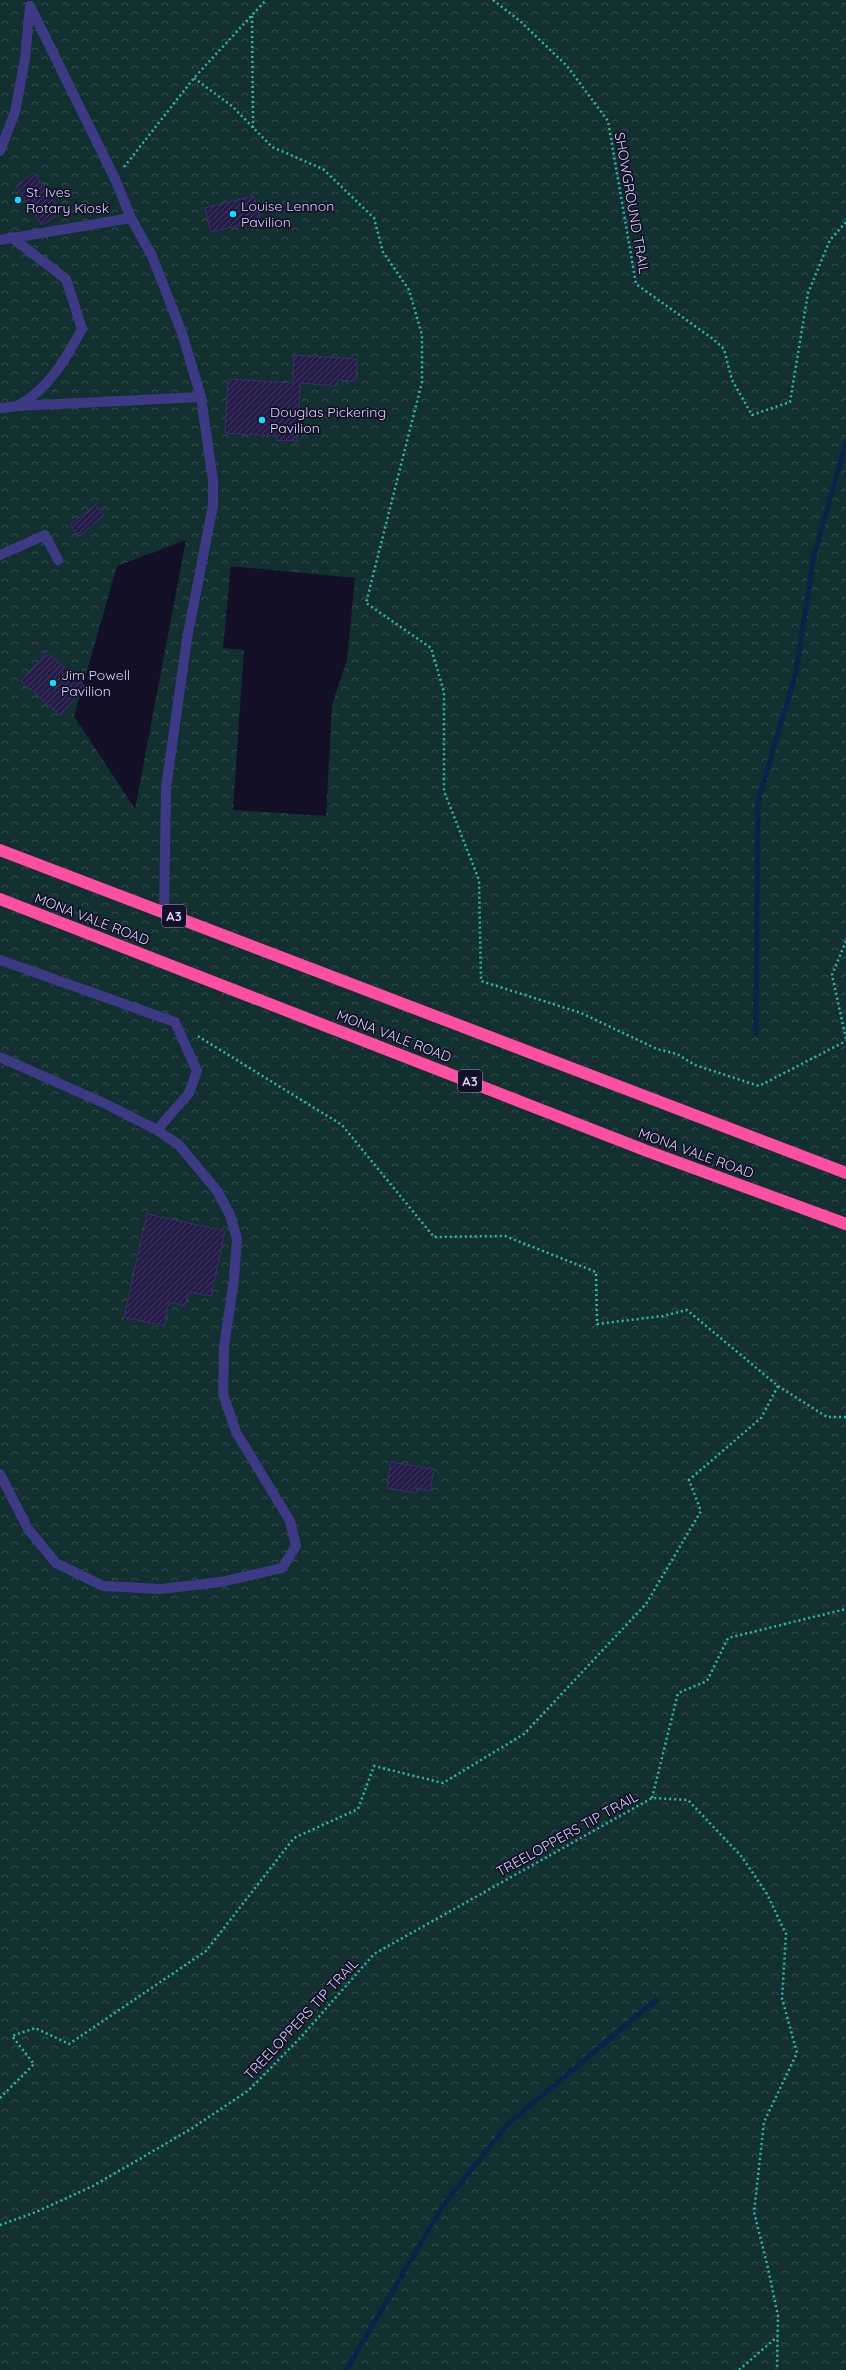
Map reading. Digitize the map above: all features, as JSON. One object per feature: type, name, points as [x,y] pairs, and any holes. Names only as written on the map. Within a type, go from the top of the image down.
[{"type":"highway","name":"A3","points":[[0,850],[846,1173]]},
{"type":"highway","name":"MONA VALE ROAD","points":[[0,899],[647,1151],[846,1224]]},
{"type":"street","points":[[0,151],[15,112],[25,59],[30,3]]},
{"type":"street","points":[[30,3],[115,179],[131,218],[152,256],[174,309],[201,397],[213,481],[213,505],[187,639],[166,788],[164,913]]},
{"type":"street","points":[[0,240],[131,218]]},
{"type":"street","points":[[11,237],[66,279],[82,329],[66,357],[46,385],[17,406]]},
{"type":"street","points":[[0,408],[201,397]]},
{"type":"street","points":[[0,555],[45,535],[58,560]]},
{"type":"street","points":[[0,960],[175,1022],[197,1071],[189,1093],[157,1130]]},
{"type":"street","points":[[0,1057],[108,1105],[157,1130],[179,1145],[204,1173],[218,1192],[230,1215],[237,1239],[234,1279],[224,1347],[223,1394],[236,1432],[290,1521],[296,1546],[282,1568],[221,1582],[161,1589],[103,1586],[56,1563],[28,1528],[0,1474]]},
{"type":"path","points":[[115,179],[194,78],[266,0]]},
{"type":"path","name":"SHOWGROUND TRAIL","points":[[493,0],[520,21],[567,66],[608,121],[636,284],[713,339],[724,349],[732,380],[752,415],[790,402],[808,293],[830,240],[846,222]]},
{"type":"path","points":[[252,15],[253,128]]},
{"type":"path","points":[[194,78],[233,107],[272,148],[323,169],[374,218],[383,252],[409,290],[422,335],[422,382],[366,603],[431,648],[444,692],[444,791],[479,880],[481,981],[581,1013],[657,1049],[678,1054],[695,1065],[759,1086],[846,1040],[832,975],[846,941]]},
{"type":"path","points":[[195,1034],[342,1125],[434,1237],[505,1236],[596,1272],[597,1324],[663,1316],[688,1310],[778,1386],[827,1417],[846,1417]]},
{"type":"path","points":[[0,2098],[34,2064],[12,2036],[35,2028],[69,2044],[206,1951],[294,1838],[358,1809],[374,1766],[443,1783],[524,1734],[646,1604],[701,1511],[689,1480],[761,1418],[778,1386]]},
{"type":"path","points":[[652,1798],[678,1693],[707,1681],[728,1638],[846,1609]]},
{"type":"path","name":"TREELOPPERS TIP TRAIL","points":[[0,2225],[36,2212],[93,2186],[191,2130],[250,2090],[301,2037],[374,1954],[652,1798],[688,1800],[742,1858],[766,1894],[786,1934],[782,1998],[797,2053],[764,2122],[754,2212],[776,2309],[778,2336],[777,2370]]},
{"type":"path","points":[[739,2370],[778,2336]]},
{"type":"green space","points":[[0,0],[846,0],[846,2370],[0,2370]],"holes":[[[186,540],[135,809],[74,716],[117,566]],[[231,566],[355,578],[347,660],[332,705],[326,816],[233,810],[244,650],[223,648]]]},
{"type":"building","points":[[34,173],[61,212],[42,225],[16,186]]},
{"type":"building","name":"Louise Lennon Pavilion","points":[[254,196],[260,220],[211,232],[205,208]]},
{"type":"building","name":"Douglas Pickering Pavilion","points":[[294,355],[357,359],[356,381],[338,380],[337,386],[300,383],[297,441],[276,440],[277,436],[225,433],[228,379],[293,383]]},
{"type":"building","points":[[95,505],[104,515],[79,536],[70,525]]},
{"type":"building","name":"Jim Powell Pavilion","points":[[47,652],[85,686],[60,715],[21,681]]},
{"type":"building","points":[[147,1214],[225,1231],[211,1296],[189,1292],[185,1306],[169,1302],[164,1326],[124,1317]]},
{"type":"building","points":[[391,1462],[434,1469],[430,1491],[416,1488],[417,1493],[387,1488]]},
{"type":"waterway","points":[[756,1033],[758,801],[796,672],[814,555],[846,443]]},
{"type":"waterway","points":[[346,2370],[444,2204],[508,2124],[656,2000]]},
{"type":"place","name":"St. Ives Rotary Kiosk","points":[[18,200]]},
{"type":"place","name":"Louise Lennon Pavilion","points":[[233,214]]},
{"type":"place","name":"Douglas Pickering Pavilion","points":[[262,420]]},
{"type":"place","name":"Jim Powell Pavilion","points":[[53,683]]}]
